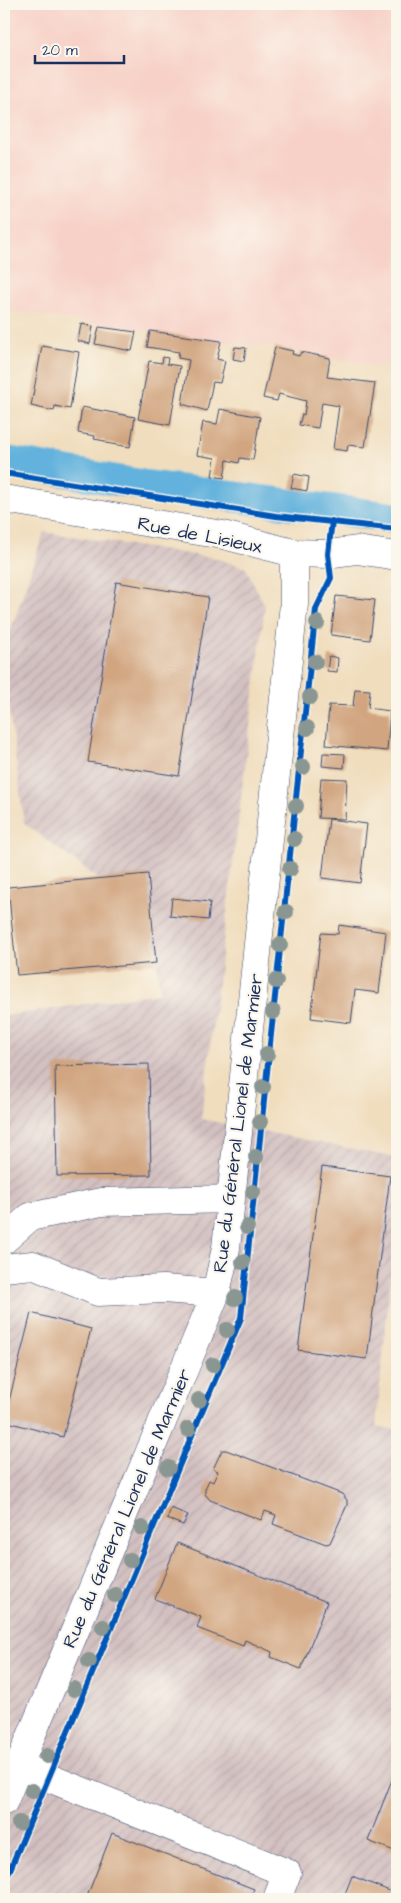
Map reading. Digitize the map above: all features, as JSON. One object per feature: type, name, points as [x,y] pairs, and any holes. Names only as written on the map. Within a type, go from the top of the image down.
[{"type":"street","name":"Rue de Lisieux","points":[[4,499],[223,535],[294,554],[328,554],[357,550],[397,556]]},
{"type":"street","name":"Rue du Général Lionel de Marmier","points":[[4,1801],[216,1293],[226,1248],[294,604],[294,554]]},
{"type":"street","points":[[4,1240],[30,1217],[101,1202],[231,1199]]},
{"type":"street","points":[[4,1268],[33,1265],[98,1292],[163,1289],[216,1293]]},
{"type":"street","points":[[18,1766],[288,1873],[277,1899]]},
{"type":"shaded area","points":[[4,4],[397,4],[397,370],[275,347],[194,338],[4,310]]},
{"type":"shaded area","points":[[44,532],[215,558],[246,568],[265,606],[201,1119],[397,1158],[397,1212],[376,1426],[397,1430],[397,1899],[4,1899],[4,1016],[160,993],[152,919],[24,823],[4,670],[4,650]]},
{"type":"building","points":[[81,324],[93,326],[90,344],[78,341]]},
{"type":"building","points":[[99,327],[136,332],[132,351],[95,344]]},
{"type":"building","points":[[150,331],[221,341],[217,359],[225,361],[220,383],[213,382],[207,411],[182,404],[189,360],[178,358],[179,352],[147,347]]},
{"type":"building","points":[[42,346],[79,352],[70,409],[55,406],[54,411],[31,406]]},
{"type":"building","points":[[235,347],[246,348],[244,361],[233,359]]},
{"type":"building","points":[[275,347],[293,351],[292,354],[299,356],[301,352],[330,358],[327,377],[375,383],[365,447],[348,445],[347,451],[333,449],[339,406],[322,403],[318,428],[299,425],[302,414],[304,415],[306,401],[279,394],[277,401],[263,398]]},
{"type":"building","points":[[163,357],[168,358],[167,364],[180,366],[170,425],[138,419],[149,361],[162,363]]},
{"type":"building","points":[[82,407],[135,417],[130,447],[105,443],[105,441],[94,439],[95,436],[78,433]]},
{"type":"building","points":[[220,409],[260,417],[253,460],[240,458],[239,463],[227,460],[224,478],[212,476],[215,458],[197,455],[203,422],[217,424]]},
{"type":"building","points":[[294,474],[309,477],[307,491],[291,488]]},
{"type":"building","points":[[116,582],[208,597],[179,776],[88,762]]},
{"type":"building","points":[[336,596],[375,600],[370,640],[331,635]]},
{"type":"building","points":[[329,656],[338,658],[337,672],[327,671]]},
{"type":"building","points":[[355,689],[370,690],[368,708],[390,711],[387,751],[326,745],[329,705],[353,706]]},
{"type":"building","points":[[323,753],[345,754],[344,768],[322,766]]},
{"type":"building","points":[[321,778],[347,779],[345,819],[318,818]]},
{"type":"building","points":[[329,819],[367,824],[360,883],[322,878]]},
{"type":"building","points":[[148,874],[156,963],[17,975],[8,887]]},
{"type":"building","points":[[172,898],[210,902],[208,920],[170,916]]},
{"type":"building","points":[[339,925],[386,932],[379,993],[355,990],[351,1023],[311,1018],[321,933],[338,934]]},
{"type":"building","points":[[149,1064],[151,1175],[57,1176],[55,1066]]},
{"type":"building","points":[[322,1167],[390,1176],[367,1359],[298,1350]]},
{"type":"building","points":[[31,1313],[91,1329],[63,1437],[4,1421]]},
{"type":"building","points":[[222,1450],[342,1494],[347,1500],[347,1505],[330,1543],[326,1544],[273,1524],[276,1515],[265,1511],[261,1520],[210,1500],[205,1494],[205,1489],[209,1480],[213,1482],[218,1471],[213,1469]]},
{"type":"building","points":[[171,1508],[188,1515],[183,1525],[167,1519]]},
{"type":"building","points":[[177,1543],[327,1602],[301,1669],[271,1657],[272,1652],[245,1640],[243,1646],[197,1628],[201,1617],[155,1599]]},
{"type":"building","points":[[397,1767],[397,1852],[368,1841]]},
{"type":"building","points":[[112,1833],[254,1889],[250,1899],[86,1899]]},
{"type":"building","points":[[352,1876],[397,1894],[397,1899],[343,1899]]},
{"type":"waterway","points":[[4,461],[143,485],[397,518]]},
{"type":"cycle path","points":[[4,473],[276,516],[397,529]]},
{"type":"cycle path","points":[[4,1884],[241,1318],[316,609],[331,578],[328,554],[332,521]]}]
